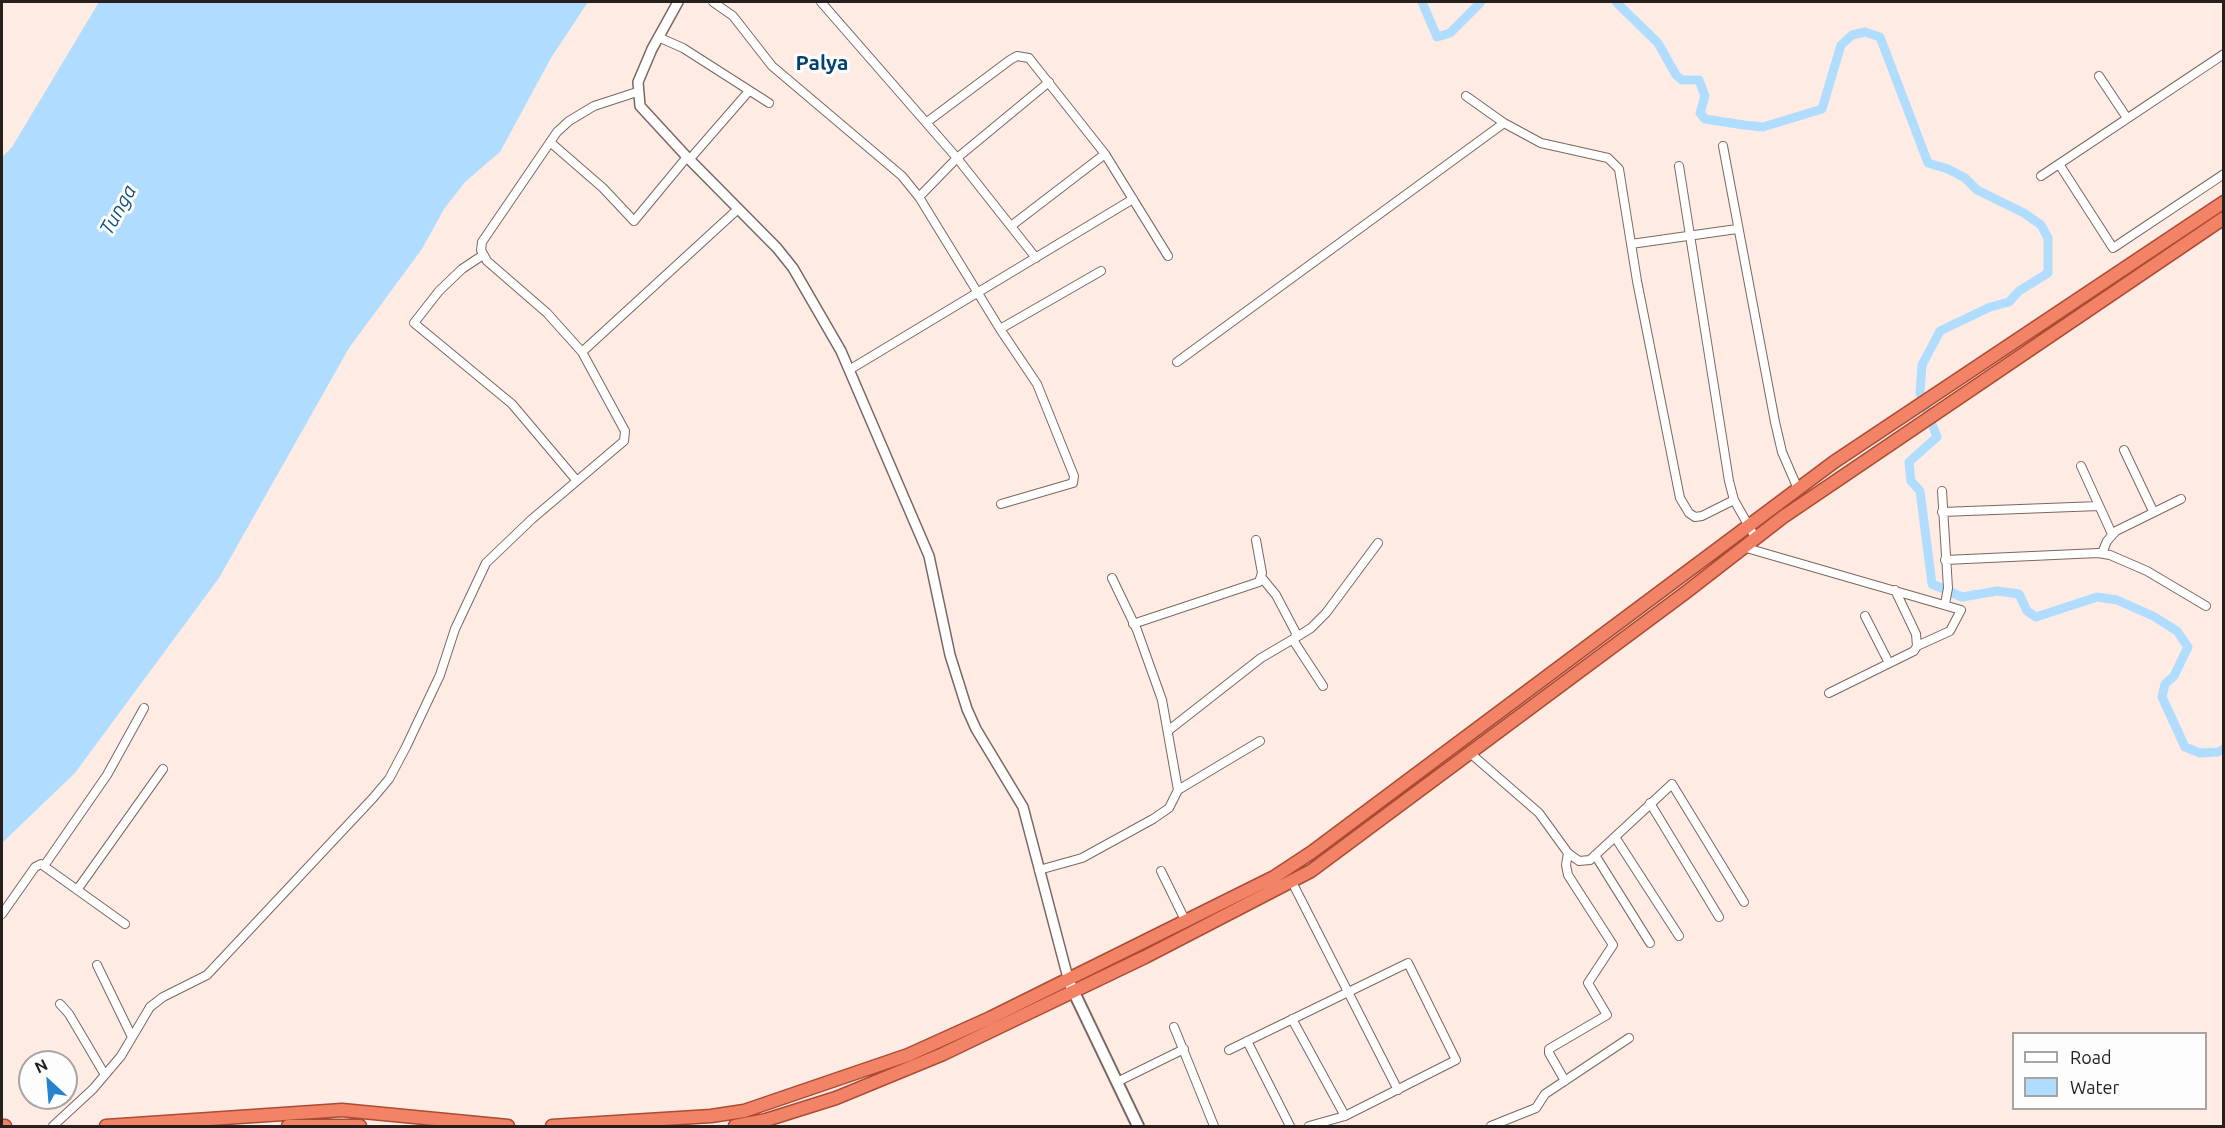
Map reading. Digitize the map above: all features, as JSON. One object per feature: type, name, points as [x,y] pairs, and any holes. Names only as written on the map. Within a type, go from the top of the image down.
[{"type":"highway","points":[[744,1111],[741,1125],[836,1098],[921,1063],[1292,882],[1470,753],[1743,547],[1752,532],[1798,489],[1941,390],[2223,202]]},
{"type":"highway","points":[[552,1126],[711,1116],[744,1111],[908,1054],[980,1023],[1274,877],[1312,852],[1752,532],[1914,428],[2223,218]]},
{"type":"highway","points":[[106,1126],[342,1110],[508,1126]]},
{"type":"highway","points":[[288,1126],[360,1126]]},
{"type":"main road","points":[[1068,978],[1072,991],[1138,1126]]},
{"type":"street","points":[[678,2],[638,82],[637,92],[644,112],[777,248],[793,268],[849,370],[929,556],[950,655],[967,709],[976,729],[1023,807],[1068,978]]},
{"type":"street","points":[[713,2],[733,16],[772,66],[892,166],[919,197],[979,291],[1000,329],[1037,384],[1074,476],[1073,483],[1001,504]]},
{"type":"street","points":[[821,2],[874,65],[927,122],[1036,258]]},
{"type":"street","points":[[658,38],[683,48],[769,103]]},
{"type":"street","points":[[2042,176],[2223,54]]},
{"type":"street","points":[[927,122],[1017,56],[1029,58],[1105,154],[1168,256]]},
{"type":"street","points":[[2099,76],[2127,118]]},
{"type":"street","points":[[919,197],[957,158],[1049,82]]},
{"type":"street","points":[[550,142],[603,188],[634,221],[749,91]]},
{"type":"street","points":[[53,1126],[105,1075],[150,1007],[163,997],[207,975],[237,946],[378,792],[406,747],[440,675],[455,629],[486,563],[619,446],[625,437],[625,431],[582,352],[547,313],[483,255],[482,242],[550,142],[569,121],[594,106],[637,92]]},
{"type":"street","points":[[1466,96],[1504,123],[1541,143],[1613,161],[1621,177],[1631,244],[1680,498],[1689,513],[1695,517],[1702,516],[1734,500]]},
{"type":"street","points":[[1177,362],[1504,123]]},
{"type":"street","points":[[1723,146],[1775,422],[1782,452],[1798,489]]},
{"type":"street","points":[[1011,226],[1105,154]]},
{"type":"street","points":[[2059,164],[2113,248],[2223,174]]},
{"type":"street","points":[[1679,166],[1726,465],[1734,500],[1752,532]]},
{"type":"street","points":[[849,370],[1133,199]]},
{"type":"street","points":[[582,352],[738,209]]},
{"type":"street","points":[[1631,244],[1737,229]]},
{"type":"street","points":[[483,255],[439,291],[414,323],[512,404],[577,481]]},
{"type":"street","points":[[1000,329],[1101,271]]},
{"type":"street","points":[[2124,450],[2153,511]]},
{"type":"street","points":[[2081,466],[2112,534]]},
{"type":"street","points":[[1941,491],[1947,596]]},
{"type":"street","points":[[2102,553],[2112,534],[2153,511],[2181,499]]},
{"type":"street","points":[[1942,512],[2099,506]]},
{"type":"street","points":[[1256,540],[1262,578],[1276,595],[1296,633],[1294,639],[1323,687]]},
{"type":"street","points":[[1170,730],[1261,658],[1311,628],[1326,613],[1378,543]]},
{"type":"street","points":[[1743,547],[1895,590],[1947,596],[1961,610],[1954,625],[1939,637],[1917,646],[1914,651],[1829,693]]},
{"type":"street","points":[[1945,560],[2102,553],[2123,559],[2139,567],[2206,606]]},
{"type":"street","points":[[1133,624],[1253,586],[1262,578]]},
{"type":"street","points":[[1112,579],[1133,624],[1162,700],[1170,730],[1178,790]]},
{"type":"street","points":[[1895,590],[1916,634],[1917,646]]},
{"type":"street","points":[[1865,616],[1889,663]]},
{"type":"street","points":[[44,866],[106,776],[144,708]]},
{"type":"street","points":[[1039,870],[1082,858],[1154,819],[1169,808],[1178,790],[1260,741]]},
{"type":"street","points":[[1470,753],[1539,813],[1569,853],[1579,861],[1585,862],[1672,784],[1744,902]]},
{"type":"street","points":[[77,890],[163,769]]},
{"type":"street","points":[[1650,803],[1719,917]]},
{"type":"street","points":[[1615,837],[1679,936]]},
{"type":"street","points":[[1565,1081],[1549,1049],[1607,1015],[1588,983],[1613,945],[1568,875],[1566,866],[1569,853]]},
{"type":"street","points":[[1595,855],[1650,944]]},
{"type":"street","points":[[2,914],[35,867],[40,864],[125,924]]},
{"type":"street","points":[[1161,871],[1185,920]]},
{"type":"street","points":[[1292,882],[1398,1090]]},
{"type":"street","points":[[1229,1050],[1408,963],[1456,1059],[1344,1116],[1309,1126]]},
{"type":"street","points":[[96,965],[132,1037]]},
{"type":"street","points":[[60,1004],[69,1014],[105,1075]]},
{"type":"street","points":[[1293,1019],[1344,1116]]},
{"type":"street","points":[[1174,1027],[1214,1126]]},
{"type":"street","points":[[1491,1126],[1536,1108],[1545,1094],[1629,1038]]},
{"type":"street","points":[[1247,1041],[1290,1126]]},
{"type":"street","points":[[1117,1082],[1184,1049]]},
{"type":"water","name":"Tunga","points":[[99,2],[588,2],[551,58],[500,152],[465,182],[444,209],[422,249],[349,348],[219,578],[75,773],[2,843],[2,157],[12,147]]},
{"type":"waterway","points":[[1422,2],[1437,37],[1450,33],[1481,2]]},
{"type":"waterway","points":[[1616,2],[1658,43],[1676,75],[1682,80],[1699,80],[1705,96],[1700,113],[1705,119],[1744,125],[1763,127],[1822,109],[1841,45],[1852,35],[1865,32],[1880,37],[1928,163],[1948,169],[1965,178],[1977,190],[2024,213],[2041,225],[2048,238],[2048,273],[2019,291],[2009,302],[1990,307],[1940,331],[1922,365],[1920,393],[1937,437],[1909,462],[1911,481],[1920,491],[1932,584],[1962,597],[1997,591],[2019,594],[2027,611],[2036,617],[2097,597],[2117,600],[2153,616],[2177,631],[2188,647],[2174,676],[2165,684],[2162,697],[2185,747],[2200,753],[2218,752],[2224,749]]},
{"type":"district","name":"Palya","points":[[822,63]]}]
